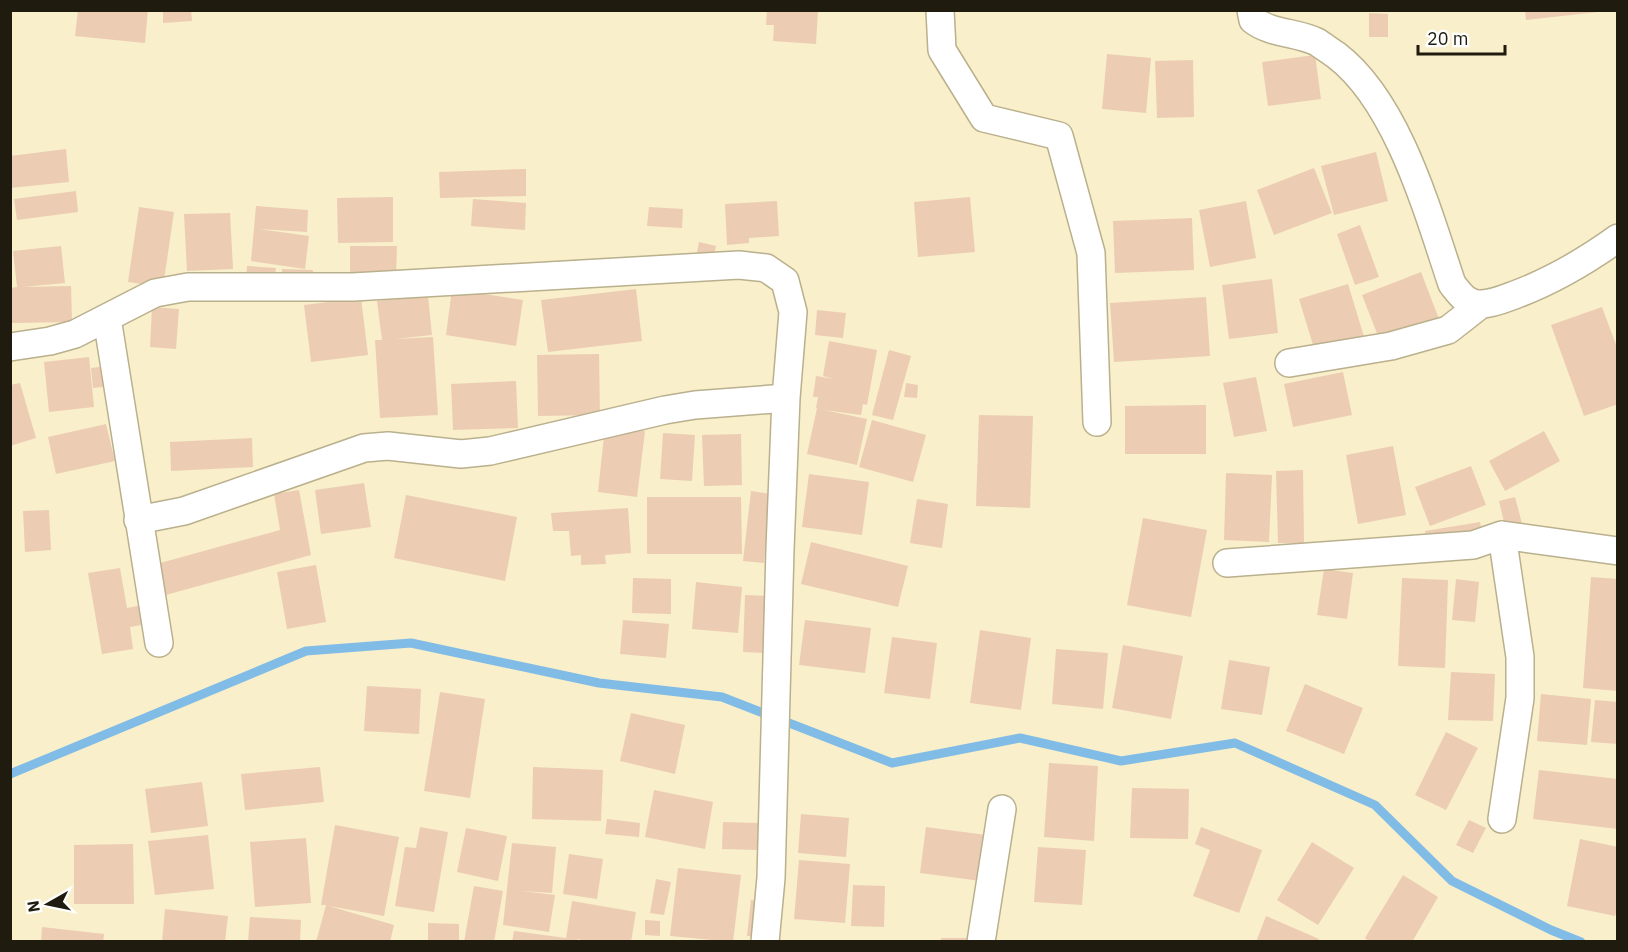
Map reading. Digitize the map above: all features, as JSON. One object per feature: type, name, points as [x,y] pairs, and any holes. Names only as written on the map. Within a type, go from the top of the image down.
[{"type":"street","points":[[940,10],[942,50],[984,118],[1059,136],[1091,253],[1097,422]]},
{"type":"street","points":[[1251,10],[1253,20],[1260,26],[1316,42],[1338,57],[1365,85],[1389,122],[1409,161],[1452,284],[1464,299],[1480,304]]},
{"type":"street","points":[[1289,363],[1391,346],[1449,330],[1480,304],[1547,282],[1587,260],[1617,238]]},
{"type":"street","points":[[10,347],[50,341],[75,334],[155,293],[188,287],[352,287],[739,265],[766,268],[785,281],[793,312],[786,398],[771,878],[765,942]]},
{"type":"street","points":[[107,318],[159,643]]},
{"type":"street","points":[[138,520],[184,511],[364,448],[388,446],[461,454],[480,452],[685,406],[786,398]]},
{"type":"street","points":[[1227,563],[1473,544],[1502,535],[1617,551]]},
{"type":"street","points":[[1502,535],[1520,657],[1520,698],[1502,819]]},
{"type":"street","points":[[981,942],[1002,808]]},
{"type":"building","points":[[78,10],[148,10],[145,43],[75,36]]},
{"type":"building","points":[[163,10],[191,10],[192,21],[163,23]]},
{"type":"building","points":[[767,10],[818,10],[816,44],[773,41],[774,25],[766,25]]},
{"type":"building","points":[[1525,10],[1597,10],[1598,12],[1526,20]]},
{"type":"building","points":[[1369,13],[1388,14],[1388,37],[1369,37]]},
{"type":"building","points":[[1107,54],[1151,58],[1146,113],[1102,109]]},
{"type":"building","points":[[1315,55],[1321,99],[1268,106],[1262,62]]},
{"type":"building","points":[[1193,60],[1194,117],[1157,118],[1155,61]]},
{"type":"building","points":[[66,149],[69,182],[10,188],[10,156]]},
{"type":"building","points":[[1376,152],[1388,201],[1334,215],[1321,166]]},
{"type":"building","points":[[1314,168],[1332,213],[1274,235],[1257,190]]},
{"type":"building","points":[[526,169],[526,196],[440,198],[439,172]]},
{"type":"building","points":[[76,191],[78,212],[17,220],[14,199]]},
{"type":"building","points":[[393,197],[393,242],[338,243],[337,198]]},
{"type":"building","points":[[970,197],[975,252],[918,257],[914,202]]},
{"type":"building","points":[[473,199],[526,203],[525,230],[471,226]]},
{"type":"building","points":[[777,201],[779,236],[749,238],[749,243],[727,245],[725,204]]},
{"type":"building","points":[[1246,201],[1256,258],[1210,267],[1199,210]]},
{"type":"building","points":[[256,206],[308,210],[307,232],[259,229],[309,236],[305,269],[251,261]]},
{"type":"building","points":[[139,207],[174,212],[163,287],[128,282]]},
{"type":"building","points":[[649,207],[683,209],[682,228],[647,226]]},
{"type":"building","points":[[230,213],[233,269],[187,271],[184,214]]},
{"type":"building","points":[[1192,218],[1194,270],[1115,273],[1113,221]]},
{"type":"building","points":[[1360,225],[1379,277],[1355,285],[1337,234]]},
{"type":"building","points":[[699,242],[716,246],[712,265],[695,262]]},
{"type":"building","points":[[61,246],[65,283],[23,287],[71,286],[72,322],[12,323],[11,288],[17,287],[13,251]]},
{"type":"building","points":[[350,246],[397,246],[396,275],[350,274]]},
{"type":"building","points":[[247,266],[276,268],[274,282],[246,280]]},
{"type":"building","points":[[282,269],[313,270],[313,281],[282,279]]},
{"type":"building","points":[[1421,272],[1439,319],[1380,341],[1362,295]]},
{"type":"building","points":[[1272,279],[1278,333],[1229,339],[1222,285]]},
{"type":"building","points":[[1348,284],[1365,340],[1316,355],[1299,299]]},
{"type":"building","points":[[452,289],[523,300],[516,346],[446,335]]},
{"type":"building","points":[[636,289],[642,341],[548,352],[541,300]]},
{"type":"building","points":[[428,296],[432,335],[395,339],[433,337],[438,415],[380,418],[375,340],[382,340],[377,301]]},
{"type":"building","points":[[1206,297],[1210,356],[1114,362],[1110,303]]},
{"type":"building","points":[[361,298],[368,355],[311,362],[304,305]]},
{"type":"building","points":[[152,307],[179,309],[176,349],[150,347]]},
{"type":"building","points":[[1602,307],[1618,350],[1618,404],[1584,416],[1551,325]]},
{"type":"building","points":[[817,310],[846,313],[843,338],[815,335]]},
{"type":"building","points":[[829,341],[877,350],[867,405],[863,404],[861,415],[824,410],[867,419],[857,465],[807,454],[817,408],[818,397],[813,397],[816,376],[834,379],[823,376]]},
{"type":"building","points":[[889,350],[911,356],[893,420],[872,415]]},
{"type":"building","points":[[599,354],[600,415],[538,416],[537,355]]},
{"type":"building","points":[[89,357],[94,407],[49,412],[44,362]]},
{"type":"building","points":[[108,366],[110,386],[93,388],[91,368]]},
{"type":"building","points":[[1343,372],[1352,415],[1293,427],[1284,384]]},
{"type":"building","points":[[1256,377],[1267,431],[1234,437],[1223,383]]},
{"type":"building","points":[[516,381],[518,428],[453,430],[451,384]]},
{"type":"building","points":[[20,383],[36,438],[10,446],[10,385]]},
{"type":"building","points":[[906,383],[918,385],[917,398],[904,397]]},
{"type":"building","points":[[1206,405],[1206,454],[1125,454],[1125,406]]},
{"type":"building","points":[[979,415],[1033,416],[1030,508],[976,506]]},
{"type":"building","points":[[872,420],[926,435],[913,482],[859,467]]},
{"type":"building","points":[[106,424],[115,461],[56,474],[48,437]]},
{"type":"building","points":[[605,426],[645,431],[637,497],[598,492]]},
{"type":"building","points":[[1544,431],[1560,461],[1505,491],[1489,461]]},
{"type":"building","points":[[663,433],[695,435],[692,481],[660,479]]},
{"type":"building","points":[[741,434],[742,485],[704,486],[702,435]]},
{"type":"building","points":[[252,438],[253,467],[171,471],[170,442]]},
{"type":"building","points":[[1393,446],[1406,515],[1358,524],[1346,455]]},
{"type":"building","points":[[1471,466],[1486,505],[1430,526],[1415,487]]},
{"type":"building","points":[[1303,470],[1304,543],[1278,543],[1276,471]]},
{"type":"building","points":[[1226,473],[1272,475],[1269,542],[1224,540]]},
{"type":"building","points":[[809,474],[869,482],[862,535],[802,527]]},
{"type":"building","points":[[364,483],[371,527],[321,534],[315,490]]},
{"type":"building","points":[[299,490],[311,555],[162,596],[153,565],[280,530],[274,494]]},
{"type":"building","points":[[751,491],[771,494],[764,563],[743,561]]},
{"type":"building","points":[[406,495],[517,517],[505,581],[394,558]]},
{"type":"building","points":[[647,497],[741,497],[742,554],[647,554]]},
{"type":"building","points":[[1515,497],[1524,531],[1507,535],[1499,501]]},
{"type":"building","points":[[917,499],[948,504],[942,548],[910,543]]},
{"type":"building","points":[[628,508],[631,553],[605,555],[606,564],[581,565],[581,555],[571,556],[569,531],[553,531],[551,513]]},
{"type":"building","points":[[49,510],[51,550],[25,552],[23,511]]},
{"type":"building","points":[[1143,518],[1207,530],[1191,617],[1127,605]]},
{"type":"building","points":[[1480,522],[1483,538],[1428,548],[1425,531]]},
{"type":"building","points":[[811,542],[908,566],[898,607],[801,584]]},
{"type":"building","points":[[316,565],[326,622],[287,629],[277,572]]},
{"type":"building","points":[[120,568],[127,608],[143,605],[147,624],[130,627],[133,649],[102,654],[88,573]]},
{"type":"building","points":[[1324,569],[1353,573],[1347,619],[1317,615]]},
{"type":"building","points":[[1591,577],[1618,579],[1618,691],[1583,688]]},
{"type":"building","points":[[633,578],[671,579],[671,614],[632,613]]},
{"type":"building","points":[[1402,578],[1448,580],[1445,668],[1398,666]]},
{"type":"building","points":[[1456,579],[1479,582],[1475,622],[1452,620]]},
{"type":"building","points":[[696,582],[742,587],[738,633],[692,629]]},
{"type":"building","points":[[745,595],[769,596],[767,653],[743,652]]},
{"type":"building","points":[[623,620],[669,624],[666,658],[620,654]]},
{"type":"building","points":[[805,620],[871,628],[865,673],[799,665]]},
{"type":"building","points":[[980,630],[1031,638],[1021,710],[970,703]]},
{"type":"building","points":[[892,637],[937,643],[930,699],[884,693]]},
{"type":"building","points":[[1123,645],[1183,656],[1171,719],[1112,708]]},
{"type":"building","points":[[1056,649],[1108,653],[1103,709],[1052,704]]},
{"type":"building","points":[[1229,660],[1270,667],[1262,715],[1221,709]]},
{"type":"building","points":[[1451,672],[1495,674],[1493,721],[1448,720]]},
{"type":"building","points":[[1305,684],[1363,708],[1344,754],[1286,731]]},
{"type":"building","points":[[367,686],[421,689],[419,734],[364,731]]},
{"type":"building","points":[[440,692],[485,699],[470,798],[424,791]]},
{"type":"building","points":[[1541,694],[1591,699],[1587,745],[1537,741]]},
{"type":"building","points":[[1595,700],[1618,702],[1618,744],[1591,742]]},
{"type":"building","points":[[631,713],[685,725],[675,774],[620,761]]},
{"type":"building","points":[[1446,732],[1478,748],[1446,810],[1415,795]]},
{"type":"building","points":[[1049,763],[1098,766],[1094,841],[1044,837]]},
{"type":"building","points":[[320,767],[324,802],[245,810],[241,774]]},
{"type":"building","points":[[533,767],[603,770],[601,821],[532,819]]},
{"type":"building","points":[[1539,770],[1618,779],[1618,829],[1533,819]]},
{"type":"building","points":[[202,782],[208,826],[151,833],[145,789]]},
{"type":"building","points":[[1132,788],[1189,789],[1188,839],[1130,838]]},
{"type":"building","points":[[654,790],[713,802],[705,849],[645,837]]},
{"type":"building","points":[[801,814],[849,818],[846,857],[798,853]]},
{"type":"building","points":[[607,819],[640,823],[639,837],[605,834]]},
{"type":"building","points":[[1469,820],[1486,828],[1473,853],[1456,845]]},
{"type":"building","points":[[723,822],[758,823],[757,850],[722,849]]},
{"type":"building","points":[[335,825],[399,837],[384,916],[329,906],[394,925],[390,942],[316,942],[326,905],[321,905]]},
{"type":"building","points":[[420,827],[448,832],[434,912],[395,906],[405,847],[416,848]]},
{"type":"building","points":[[926,827],[986,835],[981,881],[920,873]]},
{"type":"building","points":[[1201,827],[1262,850],[1239,913],[1193,896],[1210,850],[1195,844]]},
{"type":"building","points":[[466,828],[507,836],[498,881],[457,872]]},
{"type":"building","points":[[208,835],[214,889],[155,895],[148,841]]},
{"type":"building","points":[[306,838],[311,903],[255,907],[250,842]]},
{"type":"building","points":[[1580,839],[1618,847],[1618,906],[1615,916],[1567,906]]},
{"type":"building","points":[[1312,842],[1354,868],[1318,925],[1277,900]]},
{"type":"building","points":[[512,843],[556,847],[552,893],[521,891],[555,895],[549,932],[503,925]]},
{"type":"building","points":[[133,844],[134,904],[74,904],[74,845]]},
{"type":"building","points":[[1038,847],[1086,850],[1082,905],[1034,902]]},
{"type":"building","points":[[569,854],[603,859],[597,899],[563,894]]},
{"type":"building","points":[[799,860],[850,864],[845,923],[794,919]]},
{"type":"building","points":[[678,868],[741,875],[733,942],[670,936]]},
{"type":"building","points":[[1403,875],[1438,897],[1412,942],[1370,942],[1365,938]]},
{"type":"building","points":[[656,879],[671,882],[664,915],[650,913]]},
{"type":"building","points":[[853,885],[885,886],[884,927],[851,926]]},
{"type":"building","points":[[474,886],[503,891],[494,942],[464,942]]},
{"type":"building","points":[[751,900],[766,902],[762,937],[747,936]]},
{"type":"building","points":[[572,901],[636,912],[631,942],[590,942],[577,939],[577,942],[512,942],[514,931],[566,938]]},
{"type":"building","points":[[165,909],[228,916],[225,942],[162,942]]},
{"type":"building","points":[[1266,916],[1319,939],[1318,942],[1256,942]]},
{"type":"building","points":[[250,917],[301,920],[300,942],[248,942]]},
{"type":"building","points":[[645,920],[660,921],[660,936],[645,935]]},
{"type":"building","points":[[428,923],[459,924],[459,942],[428,942]]},
{"type":"building","points":[[42,927],[104,934],[103,942],[41,942]]},
{"type":"building","points":[[941,938],[971,938],[971,942],[941,942]]},
{"type":"waterway","points":[[10,774],[306,651],[411,643],[599,683],[722,697],[892,763],[1020,738],[1121,761],[1235,743],[1375,805],[1452,881],[1551,930],[1581,942]]}]
